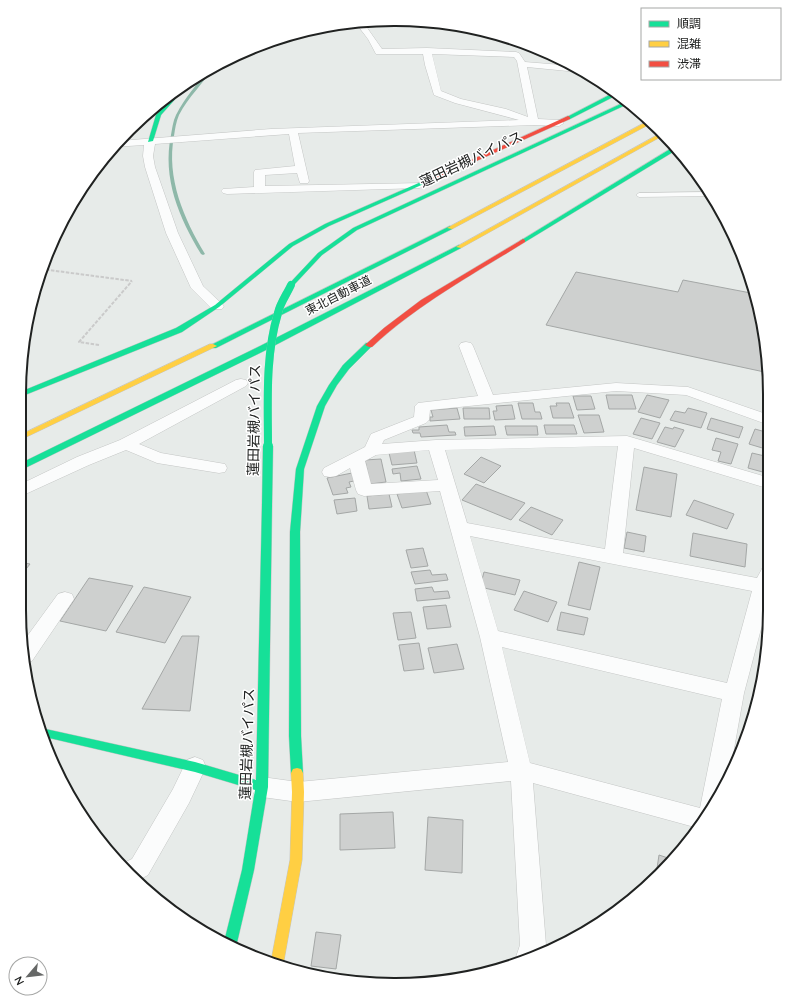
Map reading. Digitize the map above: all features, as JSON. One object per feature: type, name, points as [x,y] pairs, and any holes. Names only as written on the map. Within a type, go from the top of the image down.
[{"type":"main road","points":[[26,393],[179,330],[217,306],[291,245],[326,225],[559,123],[611,96]]},
{"type":"main road","points":[[150,141],[159,115],[168,104]]},
{"type":"main road","name":"蓮田岩槻バイパス","points":[[231,940],[248,870],[262,787],[269,359],[272,335],[278,311],[291,285],[305,267],[337,239],[355,229],[622,105]]},
{"type":"main road","name":"東北自動車道","points":[[26,435],[321,294],[497,204],[645,125]]},
{"type":"main road","name":"東北自動車道","points":[[26,465],[441,256],[658,137]]},
{"type":"main road","points":[[278,959],[296,860],[298,792],[295,736],[295,532],[300,469],[321,406],[346,367],[379,335],[424,301],[671,151]]},
{"type":"main road","points":[[26,431],[61,418]]},
{"type":"main road","points":[[48,733],[195,767],[262,787]]},
{"type":"street","points":[[363,28],[378,52],[428,51],[516,55],[521,61],[534,122]]},
{"type":"street","points":[[428,51],[437,93],[449,98],[517,115],[534,122]]},
{"type":"street","points":[[521,64],[565,68]]},
{"type":"street","points":[[125,144],[293,131],[534,122],[559,123]]},
{"type":"street","points":[[293,131],[306,189]]},
{"type":"street","points":[[150,141],[148,156],[150,167],[172,233],[197,288],[217,306]]},
{"type":"street","points":[[260,190],[259,172],[302,170]]},
{"type":"street","points":[[227,191],[419,185]]},
{"type":"street","points":[[466,346],[487,399]]},
{"type":"street","points":[[26,489],[83,461],[126,444],[241,383]]},
{"type":"street","points":[[372,450],[378,436],[421,420],[423,406],[616,386],[688,391],[763,418]]},
{"type":"street","points":[[613,558],[627,441]]},
{"type":"street","points":[[330,472],[372,450],[398,447],[627,441],[763,482]]},
{"type":"street","points":[[126,444],[157,458],[219,468]]},
{"type":"street","points":[[436,445],[446,485],[490,637],[521,770],[533,945],[530,952]]},
{"type":"street","points":[[356,459],[364,490],[446,485]]},
{"type":"street","points":[[459,528],[613,558],[763,578]]},
{"type":"street","points":[[714,794],[734,693],[763,589]]},
{"type":"street","points":[[28,650],[65,599]]},
{"type":"street","points":[[490,637],[734,693]]},
{"type":"street","points":[[134,870],[140,867],[181,796],[195,767]]},
{"type":"street","points":[[262,787],[298,792],[521,770],[698,818]]},
{"type":"lane","points":[[639,195],[704,194]]},
{"type":"path","points":[[48,270],[132,281],[79,342],[107,346],[121,355]]},
{"type":"building","points":[[576,272],[678,292],[683,280],[748,292],[756,323],[762,372],[546,325]]},
{"type":"building","points":[[606,395],[632,395],[636,409],[609,409]]},
{"type":"building","points":[[647,395],[669,400],[660,418],[638,412]]},
{"type":"building","points":[[573,396],[591,396],[595,409],[577,410]]},
{"type":"building","points":[[518,403],[533,403],[535,412],[540,412],[542,419],[522,419]]},
{"type":"building","points":[[556,403],[569,403],[574,418],[553,418],[550,406],[557,406]]},
{"type":"building","points":[[512,405],[515,419],[495,420],[493,411],[497,411],[496,406]]},
{"type":"building","points":[[457,408],[460,419],[430,421],[430,417],[433,417],[431,410]]},
{"type":"building","points":[[463,408],[489,408],[490,419],[464,419]]},
{"type":"building","points":[[688,408],[707,413],[701,428],[670,420],[675,411],[685,413]]},
{"type":"building","points":[[578,415],[599,415],[604,432],[584,433]]},
{"type":"building","points":[[641,418],[660,423],[652,439],[633,434]]},
{"type":"building","points":[[711,418],[743,427],[739,438],[707,429]]},
{"type":"building","points":[[447,425],[449,432],[455,432],[456,435],[421,437],[420,433],[413,433],[412,430],[419,430],[419,427]]},
{"type":"building","points":[[544,425],[574,425],[577,434],[546,434]]},
{"type":"building","points":[[494,426],[496,435],[465,436],[464,427]]},
{"type":"building","points":[[505,426],[537,426],[538,435],[507,435]]},
{"type":"building","points":[[665,427],[673,429],[674,427],[684,430],[675,447],[657,442]]},
{"type":"building","points":[[755,429],[763,431],[763,448],[749,444]]},
{"type":"building","points":[[716,438],[738,444],[731,464],[718,461],[721,452],[712,450]]},
{"type":"building","points":[[414,450],[417,463],[392,465],[389,453]]},
{"type":"building","points":[[752,453],[763,456],[763,472],[748,468]]},
{"type":"building","points":[[481,457],[501,466],[484,483],[464,474]]},
{"type":"building","points":[[381,459],[386,482],[370,484],[365,460]]},
{"type":"building","points":[[417,466],[421,479],[401,481],[400,473],[393,474],[392,469]]},
{"type":"building","points":[[644,467],[677,474],[671,517],[636,510]]},
{"type":"building","points":[[352,473],[354,481],[349,482],[351,487],[346,488],[348,493],[333,495],[327,478]]},
{"type":"building","points":[[476,484],[525,503],[511,520],[462,500]]},
{"type":"building","points":[[426,490],[431,504],[402,508],[397,494]]},
{"type":"building","points":[[389,494],[392,507],[369,509],[367,496]]},
{"type":"building","points":[[355,498],[357,511],[337,514],[334,500]]},
{"type":"building","points":[[694,500],[734,514],[727,529],[686,515]]},
{"type":"building","points":[[531,507],[563,520],[552,535],[519,520]]},
{"type":"building","points":[[627,532],[646,536],[644,552],[624,548]]},
{"type":"building","points":[[693,533],[747,544],[745,567],[690,556]]},
{"type":"building","points":[[423,548],[428,566],[411,568],[406,550]]},
{"type":"building","points":[[579,562],[600,567],[590,610],[568,605]]},
{"type":"building","points":[[26,563],[30,564],[26,569]]},
{"type":"building","points":[[430,570],[432,575],[446,574],[448,580],[415,584],[411,572]]},
{"type":"building","points":[[484,572],[520,580],[515,595],[480,587]]},
{"type":"building","points":[[89,578],[133,586],[106,631],[60,621]]},
{"type":"building","points":[[144,587],[191,597],[165,643],[116,632]]},
{"type":"building","points":[[432,587],[434,592],[448,591],[450,598],[417,601],[415,589]]},
{"type":"building","points":[[524,591],[557,602],[548,622],[514,610]]},
{"type":"building","points":[[446,605],[451,627],[427,629],[423,607]]},
{"type":"building","points":[[411,612],[416,638],[398,640],[393,613]]},
{"type":"building","points":[[561,612],[588,618],[584,635],[557,630]]},
{"type":"building","points":[[182,636],[199,636],[190,711],[142,709]]},
{"type":"building","points":[[419,643],[424,669],[404,671],[399,645]]},
{"type":"building","points":[[457,644],[464,669],[434,673],[428,648]]},
{"type":"building","points":[[393,812],[395,848],[340,850],[340,814]]},
{"type":"building","points":[[428,817],[463,820],[462,873],[425,870]]},
{"type":"building","points":[[659,855],[667,858],[657,868]]},
{"type":"building","points":[[316,932],[341,935],[336,969],[311,966]]},
{"type":"waterway","points":[[201,81],[190,95],[178,115],[174,127],[170,160],[175,193],[180,209],[194,240],[203,254]]},
{"type":"traffic: fast","points":[[568,118],[611,96]]},
{"type":"traffic: fast","points":[[150,141],[159,115],[170,102]]},
{"type":"traffic: fast","points":[[291,285],[320,254],[355,229],[623,105]]},
{"type":"traffic: fast","points":[[523,241],[671,151]]},
{"type":"traffic: fast","points":[[26,393],[179,330],[217,306],[291,245],[327,225],[432,179]]},
{"type":"traffic: fast","points":[[213,346],[450,228]]},
{"type":"traffic: fast","points":[[26,465],[263,348],[459,247]]},
{"type":"traffic: fast","points":[[267,505],[269,359],[272,335],[278,311],[291,285]]},
{"type":"traffic: fast","points":[[297,773],[295,736],[295,532],[300,469],[321,406],[333,385],[346,367],[369,345]]},
{"type":"traffic: fast","points":[[231,940],[248,870],[262,787],[267,505]]},
{"type":"traffic: fast","points":[[48,733],[195,767],[262,787]]},
{"type":"traffic: slow","points":[[450,228],[645,125]]},
{"type":"traffic: slow","points":[[459,247],[658,137]]},
{"type":"traffic: slow","points":[[26,435],[213,346]]},
{"type":"traffic: slow","points":[[278,959],[296,860],[298,792],[297,773]]},
{"type":"traffic: jam","points":[[432,179],[568,118]]},
{"type":"traffic: jam","points":[[369,345],[386,329],[423,302],[523,241]]}]
